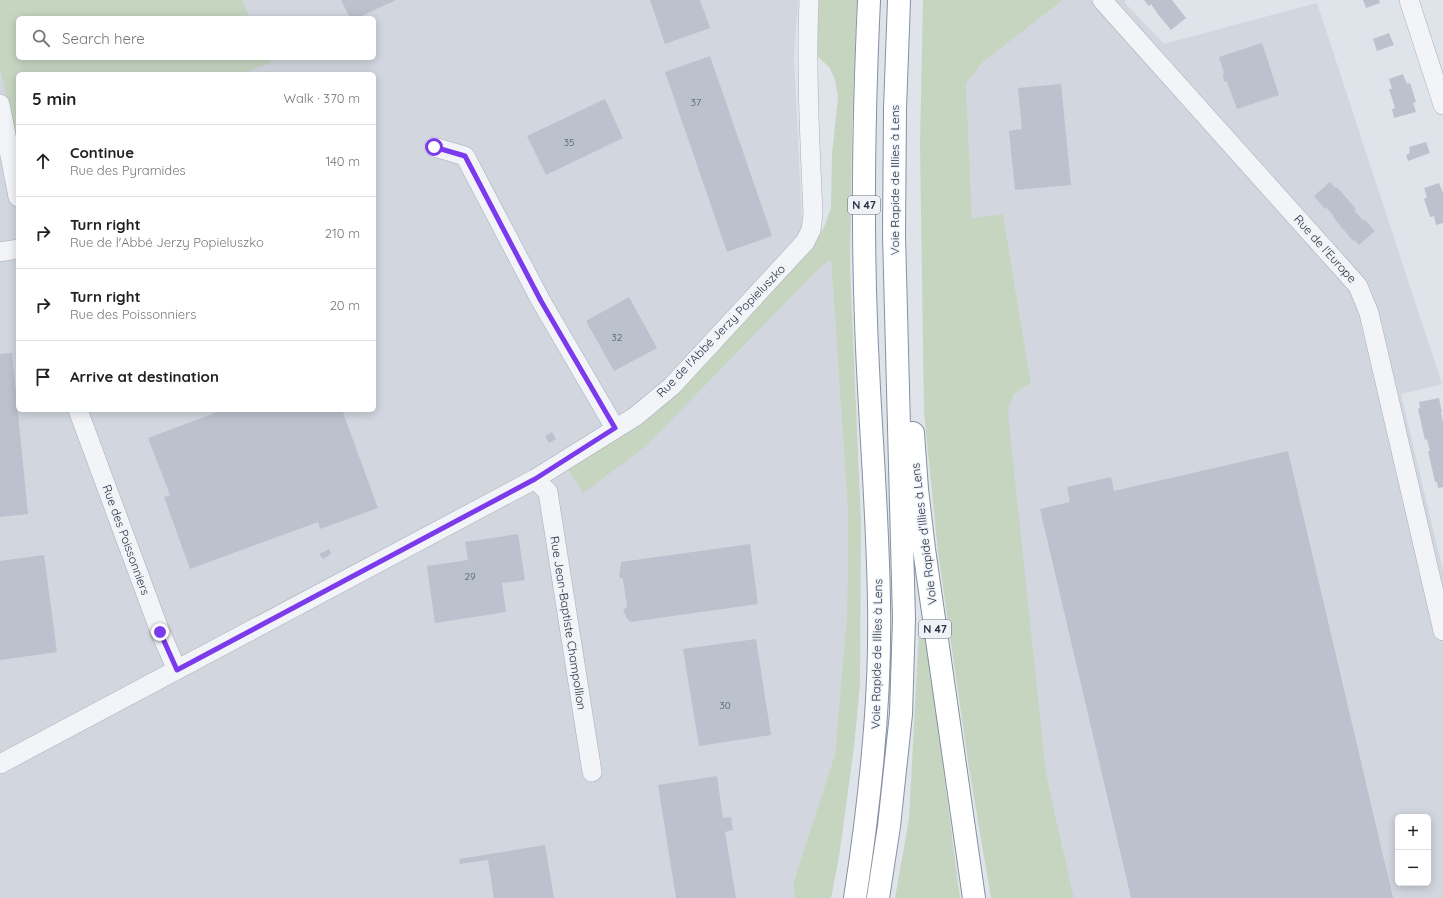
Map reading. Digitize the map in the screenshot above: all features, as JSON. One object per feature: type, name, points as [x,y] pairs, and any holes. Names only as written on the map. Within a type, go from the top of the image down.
[{"type":"highway","name":"Voie Rapide de Illies à Lens","points":[[855,898],[863,849],[872,774],[877,703],[880,607],[866,320],[864,236],[869,0]]},
{"type":"highway","name":"Voie Rapide de Illies à Lens","points":[[878,898],[889,826],[901,706],[904,619],[894,243],[894,172],[899,0]]},
{"type":"highway","name":"Voie Rapide d’Illies à Lens","points":[[897,360],[911,401],[917,488],[924,549],[974,898]]},
{"type":"street","name":"Rue de l'Abbé Jerzy Popieluszko","points":[[0,764],[535,479],[636,416],[672,386],[805,242],[811,230],[813,215],[807,50],[809,0]]},
{"type":"street","name":"Rue de l'Europe","points":[[1102,0],[1358,286],[1369,312],[1443,631]]},
{"type":"street","points":[[1409,0],[1443,105]]},
{"type":"street","points":[[0,104],[16,187]]},
{"type":"street","points":[[434,147],[465,156],[541,301],[615,428]]},
{"type":"street","points":[[0,252],[16,249]]},
{"type":"street","name":"Rue des Poissonniers","points":[[79,412],[159,629],[177,670]]},
{"type":"street","name":"Rue Jean-Baptiste Champollion","points":[[535,479],[548,492],[592,772]]},
{"type":"shaded area","points":[[0,0],[798,0],[794,58],[802,222],[831,259],[848,513],[847,614],[835,754],[793,884],[795,898],[0,898]]},
{"type":"shaded area","points":[[1063,0],[1126,0],[1125,3],[1164,44],[1317,3],[1442,384],[1401,394],[1443,571],[1443,898],[1074,898],[1046,773],[1007,414],[1011,401],[1017,392],[1023,387],[1031,384],[1003,214],[972,218],[966,82],[983,62]]},
{"type":"green space","points":[[0,0],[242,0],[249,16],[16,16],[16,60],[270,60],[271,63],[245,72],[16,72],[16,139],[0,68]]},
{"type":"green space","points":[[819,0],[857,0],[852,129],[850,267],[861,523],[860,684],[854,747],[839,857],[831,898],[795,898],[793,884],[835,754],[847,614],[848,513],[831,259],[818,269],[646,446],[583,493],[569,470],[640,423],[816,240],[824,227],[831,208],[832,154],[838,97],[835,80],[830,68],[817,56]]},
{"type":"green space","points":[[923,0],[1063,0],[983,62],[966,83],[972,218],[1003,214],[1031,384],[1025,386],[1014,395],[1010,403],[1008,414],[1046,773],[1074,898],[991,898],[969,768],[938,552],[924,412],[920,145]]},
{"type":"green space","points":[[919,630],[922,631],[927,642],[960,898],[895,898],[909,819]]},
{"type":"building","points":[[341,0],[396,0],[361,16],[349,16]]},
{"type":"building","points":[[650,0],[700,0],[710,28],[665,44]]},
{"type":"building","points":[[1144,0],[1172,0],[1186,18],[1171,30],[1151,4],[1149,6]]},
{"type":"building","points":[[1363,0],[1379,0],[1380,3],[1366,8]]},
{"type":"building","points":[[1389,33],[1394,45],[1377,51],[1373,39]]},
{"type":"building","points":[[1262,43],[1279,95],[1237,109],[1227,82],[1224,81],[1224,73],[1219,57]]},
{"type":"building","points":[[710,56],[772,236],[727,252],[665,72]]},
{"type":"building","points":[[1403,74],[1407,84],[1410,83],[1416,102],[1413,103],[1416,112],[1394,118],[1392,109],[1395,108],[1389,89],[1392,89],[1389,79]]},
{"type":"building","points":[[1061,84],[1071,185],[1015,190],[1009,131],[1022,129],[1018,88]]},
{"type":"building","points":[[605,99],[623,138],[546,175],[527,136]]},
{"type":"building","points":[[1426,142],[1430,153],[1408,161],[1406,155],[1410,153],[1409,147]]},
{"type":"building","points":[[1330,182],[1335,188],[1337,187],[1356,209],[1354,210],[1359,216],[1375,231],[1359,245],[1355,240],[1353,241],[1333,217],[1334,216],[1326,207],[1325,209],[1314,196]]},
{"type":"building","points":[[1439,183],[1443,193],[1443,223],[1436,225],[1434,216],[1430,217],[1424,199],[1427,197],[1424,188]]},
{"type":"building","points":[[629,297],[657,348],[614,371],[586,321]]},
{"type":"building","points":[[12,353],[16,393],[16,412],[18,412],[28,514],[0,517],[0,354]]},
{"type":"building","points":[[1439,398],[1443,423],[1443,487],[1438,488],[1437,482],[1435,482],[1428,451],[1430,451],[1427,439],[1425,440],[1418,409],[1420,408],[1419,402]]},
{"type":"building","points":[[217,412],[343,412],[378,508],[320,529],[318,522],[190,569],[164,497],[170,495],[148,438]]},
{"type":"building","points":[[552,432],[556,439],[549,443],[545,436]]},
{"type":"building","points":[[1288,451],[1393,898],[1131,898],[1040,509],[1070,502],[1067,487],[1111,477],[1114,491]]},
{"type":"building","points":[[518,534],[525,580],[502,583],[506,612],[435,623],[427,566],[468,560],[465,542]]},
{"type":"building","points":[[750,544],[758,604],[630,622],[626,617],[623,610],[627,607],[623,579],[619,577],[621,562]]},
{"type":"building","points":[[329,549],[331,554],[323,559],[319,554]]},
{"type":"building","points":[[44,555],[57,652],[0,660],[0,561]]},
{"type":"building","points":[[756,639],[771,735],[699,746],[683,649]]},
{"type":"building","points":[[717,776],[723,818],[731,817],[733,830],[725,832],[736,898],[676,898],[658,785]]},
{"type":"building","points":[[545,845],[554,898],[494,898],[488,860],[460,864],[459,859]]},
{"type":"route","points":[[160,632],[177,670],[478,508],[535,479],[615,428],[541,301],[465,156],[434,147]]}]
